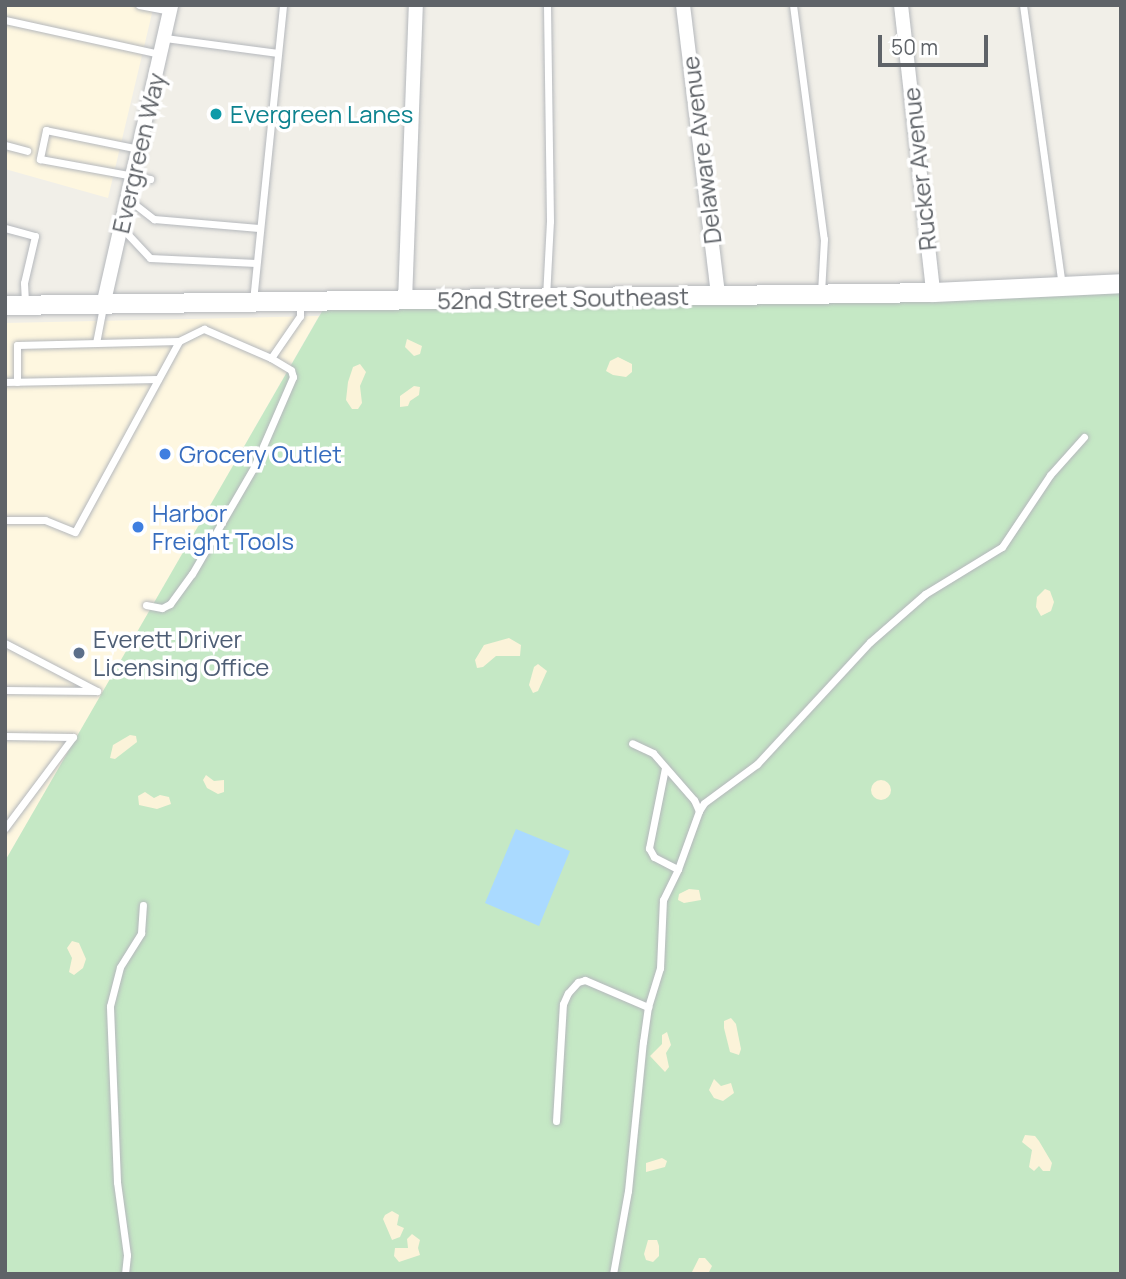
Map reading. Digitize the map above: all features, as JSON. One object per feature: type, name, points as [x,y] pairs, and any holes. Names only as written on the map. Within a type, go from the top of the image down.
[{"type":"street","points":[[405,300],[416,5]]},
{"type":"street","name":"Delaware Avenue","points":[[683,5],[718,295]]},
{"type":"street","name":"Rucker Avenue","points":[[901,5],[933,292]]},
{"type":"street","name":"Evergreen Way","points":[[104,301],[170,8]]},
{"type":"street","name":"52nd Street Southeast","points":[[15,305],[104,301],[405,300],[933,292],[1121,283]]},
{"type":"lane","points":[[139,5],[170,8]]},
{"type":"lane","points":[[253,301],[283,5]]},
{"type":"lane","points":[[546,298],[550,221],[547,5]]},
{"type":"lane","points":[[793,5],[824,239],[821,293]]},
{"type":"lane","points":[[1023,5],[1062,286]]},
{"type":"lane","points":[[5,20],[161,54]]},
{"type":"lane","points":[[165,38],[278,53]]},
{"type":"lane","points":[[139,149],[46,130],[40,159],[132,178],[150,179]]},
{"type":"lane","points":[[5,145],[27,151]]},
{"type":"lane","points":[[128,199],[154,219],[259,228]]},
{"type":"lane","points":[[121,227],[150,258],[256,262]]},
{"type":"lane","points":[[5,228],[35,236],[24,283],[15,305]]},
{"type":"lane","points":[[1100,284],[1121,295]]},
{"type":"lane","points":[[96,343],[104,301]]},
{"type":"lane","points":[[271,359],[300,316],[300,301]]},
{"type":"lane","points":[[17,382],[17,345],[178,341],[204,329],[291,370],[293,375],[254,467],[192,574],[170,604],[162,608],[146,605]]},
{"type":"lane","points":[[5,520],[45,520],[75,532],[178,341]]},
{"type":"lane","points":[[5,382],[158,379]]},
{"type":"lane","points":[[613,1274],[628,1191],[648,1007],[660,968],[663,900],[678,869],[699,811],[704,803],[757,764],[870,642],[906,610],[925,594],[1002,547],[1015,523],[1050,475],[1084,437]]},
{"type":"lane","points":[[5,643],[97,691],[5,690]]},
{"type":"lane","points":[[5,736],[73,737],[5,828]]},
{"type":"lane","points":[[632,743],[653,753],[694,800],[699,811]]},
{"type":"lane","points":[[665,767],[649,848],[654,857],[678,869]]},
{"type":"lane","points":[[125,1274],[127,1255],[117,1182],[110,1006],[120,967],[141,933],[143,905]]},
{"type":"lane","points":[[556,1121],[563,1004],[568,993],[578,982],[584,980],[648,1007]]},
{"type":"shaded area","points":[[5,5],[154,5],[108,198],[5,169]]},
{"type":"shaded area","points":[[319,316],[88,718],[5,861],[5,323]]},
{"type":"green space","points":[[1121,283],[1121,1274],[5,1274],[5,861],[328,301]]},
{"type":"sand","points":[[407,339],[422,346],[420,354],[414,356],[405,347]]},
{"type":"sand","points":[[618,357],[632,364],[632,372],[626,377],[606,371],[610,361]]},
{"type":"sand","points":[[360,364],[366,372],[360,386],[362,403],[358,409],[352,409],[346,400],[348,382],[353,367]]},
{"type":"sand","points":[[414,386],[420,387],[419,395],[410,401],[408,406],[400,407],[400,396]]},
{"type":"sand","points":[[1045,589],[1050,591],[1054,602],[1051,611],[1041,616],[1036,607],[1037,597]]},
{"type":"sand","points":[[509,638],[521,645],[520,656],[496,656],[483,667],[477,668],[475,660],[484,645]]},
{"type":"sand","points":[[538,664],[547,671],[538,691],[533,693],[529,685],[534,667]]},
{"type":"sand","points":[[130,735],[136,736],[137,742],[115,759],[110,758],[113,745]]},
{"type":"sand","points":[[206,775],[214,781],[224,780],[224,792],[218,794],[207,788],[203,780]]},
{"type":"sand","points":[[881,780],[888,783],[891,790],[888,797],[881,800],[874,797],[871,790],[874,783]]},
{"type":"sand","points":[[145,792],[154,798],[160,795],[169,797],[171,804],[157,809],[139,805],[138,796]]},
{"type":"sand","points":[[689,889],[699,890],[701,900],[684,903],[678,900],[679,894]]},
{"type":"sand","points":[[72,941],[79,943],[86,959],[83,968],[74,975],[69,972],[72,958],[67,948]]},
{"type":"sand","points":[[731,1018],[736,1024],[741,1049],[739,1055],[730,1052],[724,1028],[724,1021]]},
{"type":"sand","points":[[667,1032],[671,1045],[666,1053],[669,1067],[665,1072],[650,1056],[662,1044],[662,1035]]},
{"type":"sand","points":[[714,1079],[721,1086],[731,1083],[734,1093],[723,1101],[714,1098],[709,1090]]},
{"type":"sand","points":[[1025,1135],[1035,1136],[1039,1141],[1052,1163],[1050,1171],[1043,1171],[1039,1166],[1034,1171],[1029,1167],[1032,1150],[1022,1142]]},
{"type":"sand","points":[[662,1158],[667,1161],[665,1167],[646,1172],[646,1163]]},
{"type":"sand","points":[[392,1211],[399,1215],[397,1225],[404,1228],[400,1237],[392,1240],[383,1219]]},
{"type":"sand","points":[[412,1234],[420,1240],[420,1255],[399,1262],[394,1256],[395,1248],[408,1248],[407,1239]]},
{"type":"sand","points":[[648,1240],[657,1240],[659,1246],[659,1256],[653,1262],[646,1260],[644,1254]]},
{"type":"sand","points":[[699,1258],[705,1258],[712,1266],[708,1274],[691,1274]]},
{"type":"water","points":[[516,829],[570,851],[539,926],[485,903]]},
{"type":"place","name":"Evergreen Lanes","points":[[216,114]]},
{"type":"place","name":"Grocery Outlet","points":[[165,454]]},
{"type":"place","name":"Harbor Freight Tools","points":[[138,527]]},
{"type":"place","name":"Everett Driver Licensing Office","points":[[79,653]]}]
